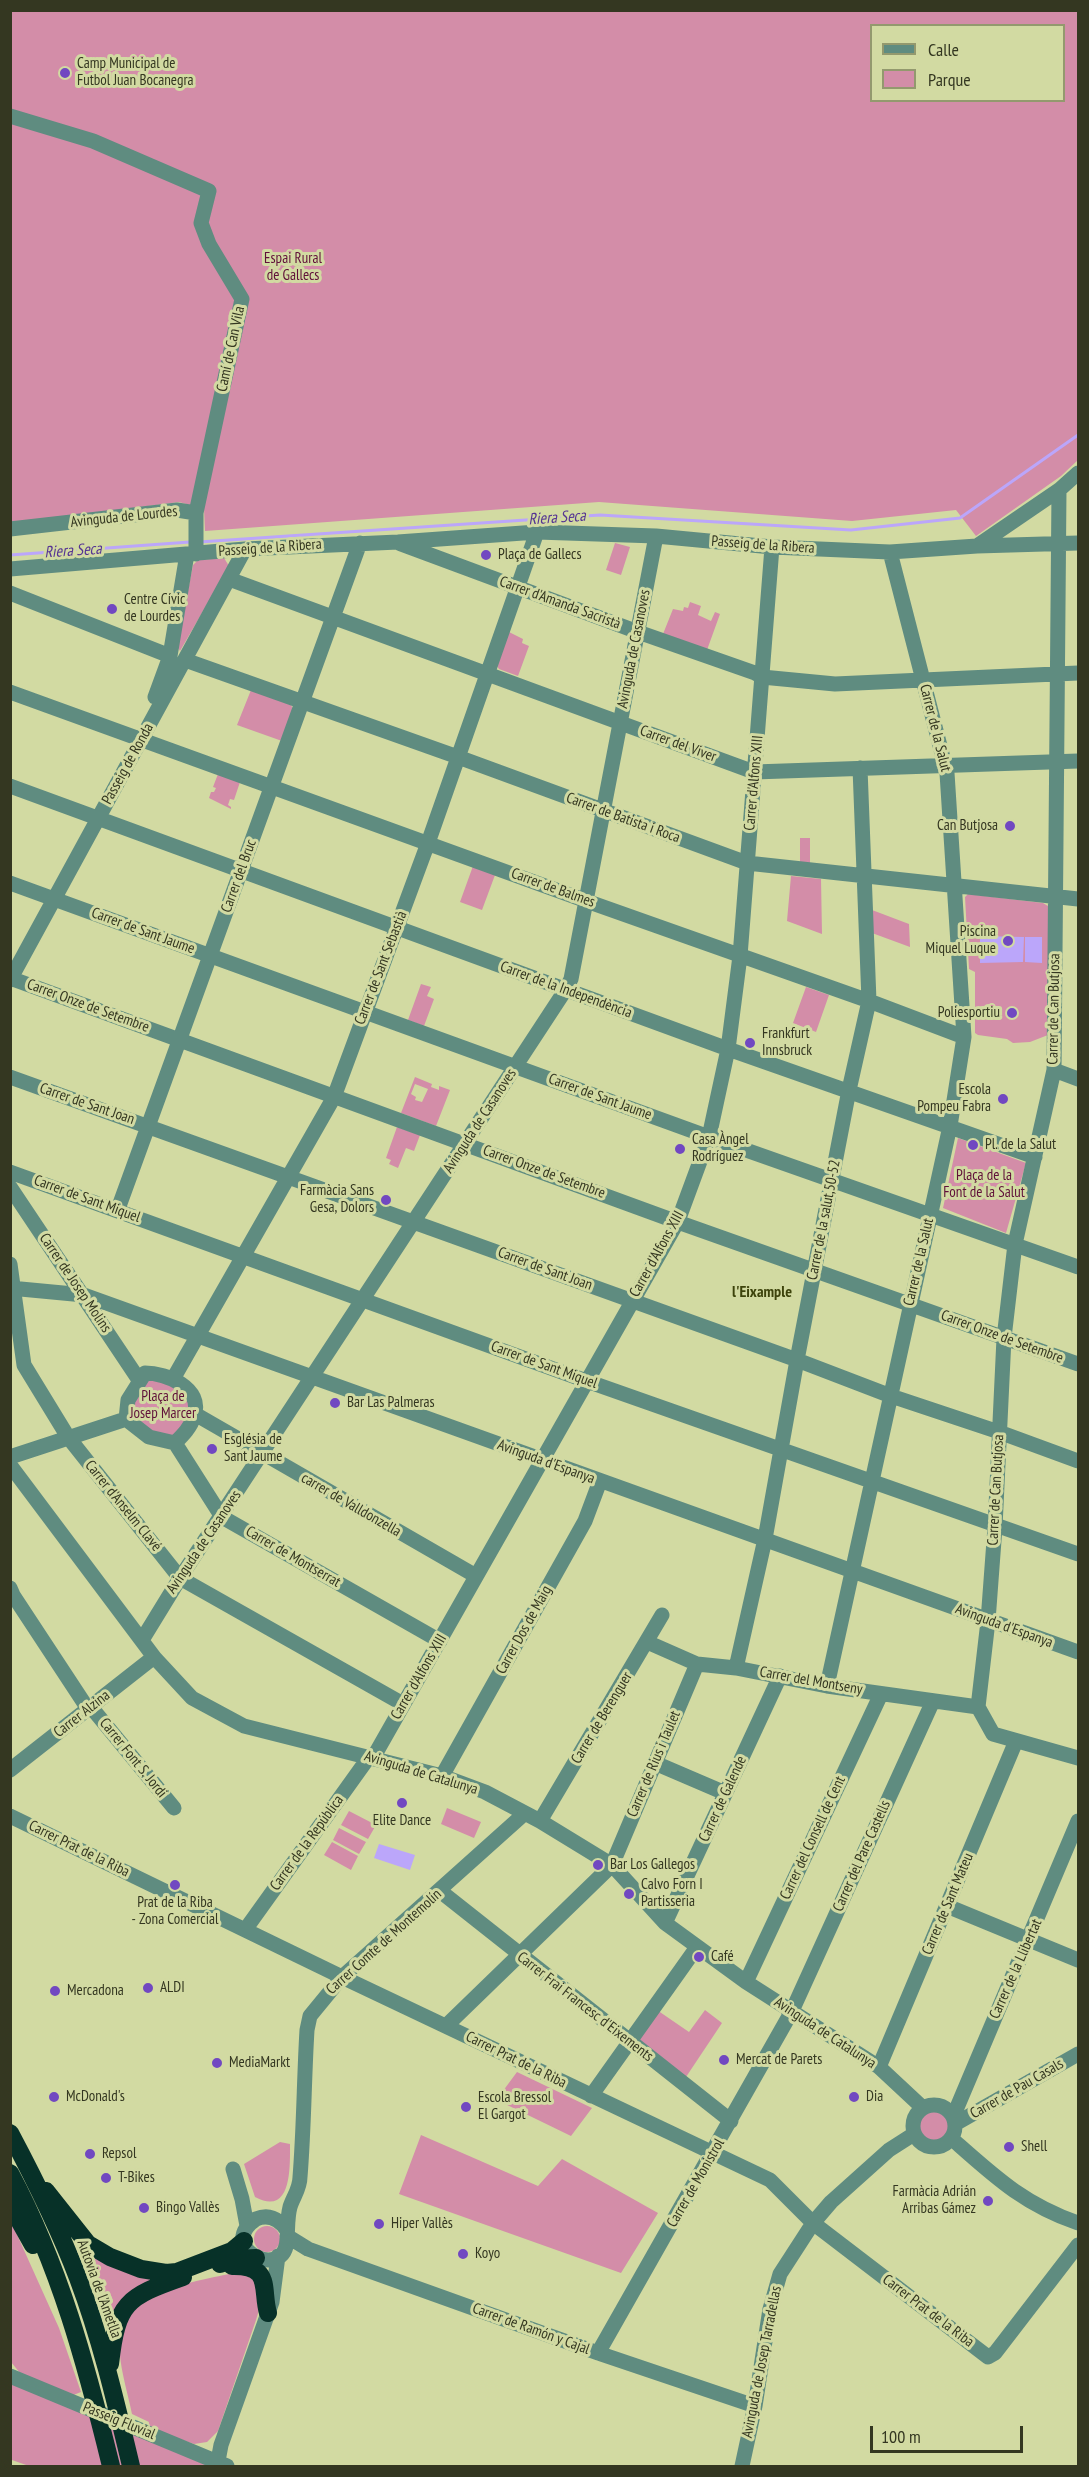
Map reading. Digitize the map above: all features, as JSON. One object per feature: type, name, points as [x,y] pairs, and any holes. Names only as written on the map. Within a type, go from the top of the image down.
[{"type":"highway","name":"Autovia de l'Ametlla","points":[[10,2133],[35,2179],[77,2276],[109,2374],[132,2466]]},
{"type":"highway","points":[[10,2173],[32,2216],[70,2312],[90,2378],[111,2466]]},
{"type":"highway","points":[[35,2179],[59,2205],[88,2244],[110,2257],[141,2269],[166,2273],[177,2272],[232,2251],[246,2234]]},
{"type":"highway","points":[[10,2204],[70,2312]]},
{"type":"highway","points":[[109,2374],[116,2323],[123,2309],[135,2298],[157,2286],[235,2259],[259,2259]]},
{"type":"highway","points":[[210,2268],[237,2265],[253,2270],[265,2283],[265,2302],[268,2313]]},
{"type":"street","name":"Camí de Can Vila","points":[[10,116],[93,141],[209,191],[201,223],[209,243],[243,299],[196,513]]},
{"type":"street","points":[[977,546],[1059,490],[1078,473]]},
{"type":"street","name":"Carrer de Can Butjosa","points":[[978,1707],[988,1621],[1005,1338],[1015,1244],[1054,1070],[1059,490]]},
{"type":"street","name":"Avinguda de Lourdes","points":[[10,530],[177,510],[196,513],[191,554]]},
{"type":"street","name":"Passeig de la Ribera","points":[[10,569],[245,549],[398,542],[423,546],[537,532],[656,536],[772,547],[890,552],[977,546],[1078,543]]},
{"type":"street","name":"Carrer de Sant Sebastià","points":[[173,1379],[334,1097],[428,843],[537,532]]},
{"type":"street","name":"Avinguda de Casanoves","points":[[141,1640],[566,990],[571,979],[656,536]]},
{"type":"street","name":"Carrer del Bruc","points":[[118,1209],[360,543]]},
{"type":"street","name":"Carrer d'Amanda Sacristà","points":[[423,546],[518,587],[762,677],[835,684],[1078,673]]},
{"type":"street","name":"Carrer d'Alfons XIII","points":[[371,1757],[440,1641],[678,1221],[709,1137],[728,1049],[740,956],[772,547]]},
{"type":"street","name":"Passeig de Ronda","points":[[11,979],[51,897],[138,738],[159,689],[229,579],[245,549]]},
{"type":"street","name":"Carrer de la Salut","points":[[827,1686],[873,1482],[909,1303],[950,1126],[964,1037],[946,765],[890,552]]},
{"type":"street","name":"Passeig de Ronda","points":[[178,658],[191,554]]},
{"type":"street","name":"Carrer del Viver","points":[[229,579],[754,772],[1078,761]]},
{"type":"street","name":"Carrer de Batista i Roca","points":[[10,593],[178,658],[747,863],[1078,900]]},
{"type":"street","name":"Carrer de Balmes","points":[[10,692],[964,1037]]},
{"type":"street","name":"Carrer de la salut,50-52","points":[[736,1668],[765,1539],[814,1269],[869,1001],[860,768]]},
{"type":"street","name":"Carrer de la Independència","points":[[10,786],[728,1049],[1035,1157]]},
{"type":"street","name":"Carrer de Sant Jaume","points":[[10,883],[709,1137],[1078,1267]]},
{"type":"street","name":"Passeig de Ronda","points":[[10,960],[51,897]]},
{"type":"street","name":"Carrer Onze de Setembre","points":[[11,979],[1078,1364]]},
{"type":"street","points":[[1054,1070],[1078,1079]]},
{"type":"street","name":"Carrer de Sant Joan","points":[[10,1077],[288,1175],[891,1396],[1078,1461]]},
{"type":"street","name":"Carrer de Sant Miquel","points":[[10,1172],[118,1209],[587,1380],[783,1448],[995,1527],[1078,1554]]},
{"type":"street","name":"Carrer de Josep Molins","points":[[10,1187],[139,1380]]},
{"type":"street","name":"Carrer d'Anselm Clavé","points":[[10,1264],[24,1365],[68,1437],[180,1578],[403,1704]]},
{"type":"street","name":"Avinguda d'Espanya","points":[[12,1288],[84,1295],[198,1334],[1078,1652]]},
{"type":"street","points":[[145,1373],[159,1373],[173,1379],[188,1389],[194,1398],[195,1414],[186,1432],[175,1443],[149,1437],[126,1419],[128,1400],[145,1373]]},
{"type":"street","name":"carrer de Valldonzella","points":[[195,1414],[476,1576]]},
{"type":"street","points":[[10,1457],[126,1419]]},
{"type":"street","name":"Carrer de Montserrat","points":[[175,1443],[222,1517],[440,1641]]},
{"type":"street","name":"Avinguda de Catalunya","points":[[10,1465],[154,1657],[192,1698],[244,1725],[442,1776],[484,1792],[540,1821],[612,1865],[665,1923],[746,1982],[879,2067],[922,2108]]},
{"type":"street","name":"Carrer Dos de Maig","points":[[442,1776],[585,1521],[600,1481]]},
{"type":"street","name":"Carrer Font S. Jordi","points":[[10,1588],[90,1708],[174,1808]]},
{"type":"street","name":"Carrer de Berenguer","points":[[540,1821],[662,1614]]},
{"type":"street","name":"Carrer del Montseny","points":[[647,1642],[697,1664],[736,1668],[827,1686],[978,1707]]},
{"type":"street","name":"Carrer Alzina","points":[[10,1770],[154,1657]]},
{"type":"street","name":"Carrer de Rius i Taulet","points":[[612,1865],[697,1664]]},
{"type":"street","name":"Carrer de Galende","points":[[665,1923],[780,1676]]},
{"type":"street","name":"Carrer del Consell de Cent","points":[[746,1982],[880,1694]]},
{"type":"street","name":"Carrer del Pare Castells","points":[[792,2011],[933,1701]]},
{"type":"street","points":[[978,1707],[993,1734],[1078,1758]]},
{"type":"street","name":"Carrer de Sant Mateu","points":[[879,2067],[1016,1741]]},
{"type":"street","name":"Carrer de la República","points":[[245,1930],[371,1757]]},
{"type":"street","points":[[655,1763],[725,1793]]},
{"type":"street","name":"Carrer Comte de Montemolín","points":[[222,2464],[221,2445],[268,2313],[273,2279],[284,2243],[290,2206],[300,2180],[307,2030],[310,2016],[342,1977],[524,1814]]},
{"type":"street","name":"Carrer Prat de la Riba","points":[[10,1816],[770,2180],[813,2223],[988,2357],[995,2353],[1078,2245]]},
{"type":"street","name":"Carrer de la Llibertat","points":[[953,2126],[1078,1821]]},
{"type":"street","points":[[446,2026],[612,1865]]},
{"type":"street","name":"Carrer Frai Francesc d'Eixements","points":[[440,1891],[629,2043],[731,2121]]},
{"type":"street","points":[[947,1906],[1078,1960]]},
{"type":"street","points":[[591,2096],[697,1947]]},
{"type":"street","name":"Carrer de Monistrol","points":[[598,2353],[792,2011]]},
{"type":"street","name":"Carrer de Pau Casals","points":[[953,2126],[1078,2054]]},
{"type":"street","points":[[953,2126],[939,2146],[925,2145],[914,2134],[914,2120],[922,2108],[936,2105],[943,2107],[953,2126],[1006,2186],[1049,2213],[1078,2223]]},
{"type":"street","name":"Avinguda de Josep Tarradellas","points":[[742,2466],[755,2406],[770,2309],[780,2274],[813,2223],[831,2202],[889,2150],[914,2134]]},
{"type":"street","points":[[233,2169],[242,2199],[249,2253],[259,2259],[273,2279]]},
{"type":"street","points":[[242,2199],[267,2217],[281,2223],[284,2243],[270,2260],[259,2259]]},
{"type":"street","points":[[246,2234],[256,2219],[267,2217],[290,2206]]},
{"type":"street","name":"Carrer de Ramón y Cajal","points":[[284,2243],[308,2249],[598,2353],[755,2406]]},
{"type":"street","name":"Passeig Fluvial","points":[[10,2376],[222,2464]]},
{"type":"green space","name":"Espai Rural de Gallecs","points":[[10,11],[1078,11],[1078,460],[1061,476],[976,536],[956,510],[852,521],[599,502],[205,531],[204,509],[179,502],[11,524]]},
{"type":"green space","points":[[615,543],[630,547],[621,575],[606,570]]},
{"type":"green space","points":[[224,558],[229,566],[180,651],[177,646],[193,565],[198,560]]},
{"type":"green space","points":[[690,602],[701,606],[698,615],[711,621],[715,612],[720,614],[707,650],[663,634],[673,609],[683,611],[684,607],[688,608]]},
{"type":"green space","points":[[509,632],[523,639],[522,643],[529,646],[518,676],[499,669],[497,666]]},
{"type":"green space","points":[[251,690],[291,705],[293,709],[282,741],[237,725]]},
{"type":"green space","points":[[218,774],[240,782],[234,800],[230,799],[228,805],[231,809],[209,798],[211,792],[214,792],[216,788],[213,787]]},
{"type":"green space","points":[[800,838],[810,838],[810,863],[800,863]]},
{"type":"green space","points":[[473,866],[495,875],[482,910],[460,902]]},
{"type":"green space","points":[[791,876],[821,879],[822,934],[787,921]]},
{"type":"green space","name":"Piscina Miquel Luque","points":[[968,894],[1043,903],[1048,906],[1048,1035],[1030,1042],[1013,1043],[1007,1039],[975,1033],[975,972],[969,969],[965,897]]},
{"type":"green space","points":[[872,910],[909,924],[910,947],[872,933]]},
{"type":"green space","points":[[421,984],[431,987],[427,996],[434,999],[424,1026],[408,1020]]},
{"type":"green space","points":[[806,987],[829,995],[816,1032],[793,1023]]},
{"type":"green space","points":[[415,1077],[432,1084],[431,1087],[439,1090],[439,1086],[450,1090],[436,1126],[401,1113]],"holes":[[[415,1084],[428,1089],[422,1102],[415,1100],[416,1097],[411,1094]]]},
{"type":"green space","points":[[397,1127],[420,1135],[414,1151],[406,1148],[398,1168],[389,1164],[391,1160],[386,1158]]},
{"type":"green space","name":"Plaça de la Font de la Salut","points":[[958,1138],[1026,1163],[1006,1233],[943,1208]]},
{"type":"green space","name":"Plaça de Josep Marcer","points":[[145,1373],[194,1398],[175,1443],[126,1419]]},
{"type":"green space","points":[[447,1808],[481,1822],[474,1838],[441,1824]]},
{"type":"green space","points":[[349,1811],[376,1825],[368,1839],[341,1825]]},
{"type":"green space","points":[[339,1828],[366,1842],[359,1854],[333,1840]]},
{"type":"green space","points":[[332,1842],[358,1856],[351,1870],[324,1855]]},
{"type":"green space","points":[[654,2008],[689,2032],[705,2010],[722,2023],[682,2083],[629,2043]]},
{"type":"green space","points":[[517,2072],[592,2108],[571,2136],[501,2102],[500,2095]]},
{"type":"green space","points":[[934,2111],[945,2115],[949,2126],[945,2137],[934,2141],[923,2137],[919,2126],[923,2115]]},
{"type":"green space","points":[[421,2135],[538,2186],[562,2159],[658,2213],[621,2273],[399,2194]]},
{"type":"green space","points":[[280,2142],[290,2144],[289,2176],[286,2187],[276,2200],[267,2201],[255,2197],[244,2164]]},
{"type":"green space","points":[[10,2219],[59,2328],[81,2392],[71,2396],[20,2373],[11,2362]]},
{"type":"green space","points":[[267,2226],[276,2230],[280,2239],[276,2248],[267,2252],[258,2248],[254,2239],[258,2230]]},
{"type":"green space","points":[[75,2241],[160,2278],[109,2330]]},
{"type":"green space","points":[[238,2272],[251,2278],[265,2290],[218,2431],[207,2442],[194,2444],[148,2428],[149,2422],[132,2414],[123,2373],[120,2341],[127,2317],[138,2305],[169,2289]]},
{"type":"green space","points":[[10,2381],[213,2466],[29,2466],[12,2460]]},
{"type":"shaded area","points":[[980,936],[1024,937],[1023,962],[980,963]]},
{"type":"shaded area","points":[[1025,937],[1042,937],[1042,963],[1025,962]]},
{"type":"shaded area","points":[[379,1844],[415,1855],[410,1870],[374,1858]]},
{"type":"waterway","name":"Riera Seca","points":[[199,542],[600,515],[851,530],[960,518],[1078,435]]},
{"type":"waterway","name":"Riera Seca","points":[[10,555],[190,542]]},
{"type":"place","name":"Camp Municipal de Futbol Juan Bocanegra","points":[[65,73]]},
{"type":"place","name":"Plaça de Gallecs","points":[[486,555]]},
{"type":"place","name":"Centre Cívic de Lourdes","points":[[112,609]]},
{"type":"place","name":"Can Butjosa","points":[[1010,826]]},
{"type":"place","name":"Piscina Miquel Luque","points":[[1008,941]]},
{"type":"place","name":"Poliesportiu","points":[[1012,1013]]},
{"type":"place","name":"Frankfurt Innsbruck","points":[[750,1043]]},
{"type":"place","name":"Escola Pompeu Fabra","points":[[1003,1099]]},
{"type":"place","name":"Pl. de la Salut","points":[[973,1145]]},
{"type":"place","name":"Casa Àngel Rodríguez","points":[[680,1149]]},
{"type":"place","name":"Farmàcia Sans Gesa, Dolors","points":[[386,1200]]},
{"type":"place","name":"Bar Las Palmeras","points":[[335,1403]]},
{"type":"place","name":"Església de Sant Jaume","points":[[212,1449]]},
{"type":"place","name":"Elite Dance","points":[[402,1803]]},
{"type":"place","name":"Bar Los Gallegos","points":[[598,1865]]},
{"type":"place","name":"Prat de la Riba - Zona Comercial","points":[[175,1885]]},
{"type":"place","name":"Calvo Forn I Partisseria","points":[[629,1894]]},
{"type":"place","name":"Café","points":[[699,1957]]},
{"type":"place","name":"ALDI","points":[[148,1988]]},
{"type":"place","name":"Mercadona","points":[[55,1991]]},
{"type":"place","name":"Mercat de Parets","points":[[724,2060]]},
{"type":"place","name":"MediaMarkt","points":[[217,2063]]},
{"type":"place","name":"McDonald's","points":[[54,2097]]},
{"type":"place","name":"Dia","points":[[854,2097]]},
{"type":"place","name":"Escola Bressol El Gargot","points":[[466,2107]]},
{"type":"place","name":"Shell","points":[[1009,2147]]},
{"type":"place","name":"Repsol","points":[[90,2154]]},
{"type":"place","name":"T-Bikes","points":[[106,2178]]},
{"type":"place","name":"Farmàcia Adrián Arribas Gámez","points":[[988,2201]]},
{"type":"place","name":"Bingo Vallès","points":[[144,2208]]},
{"type":"place","name":"Hiper Vallès","points":[[379,2224]]},
{"type":"place","name":"Koyo","points":[[463,2254]]},
{"type":"district","name":"l'Eixample","points":[[762,1292]]}]
